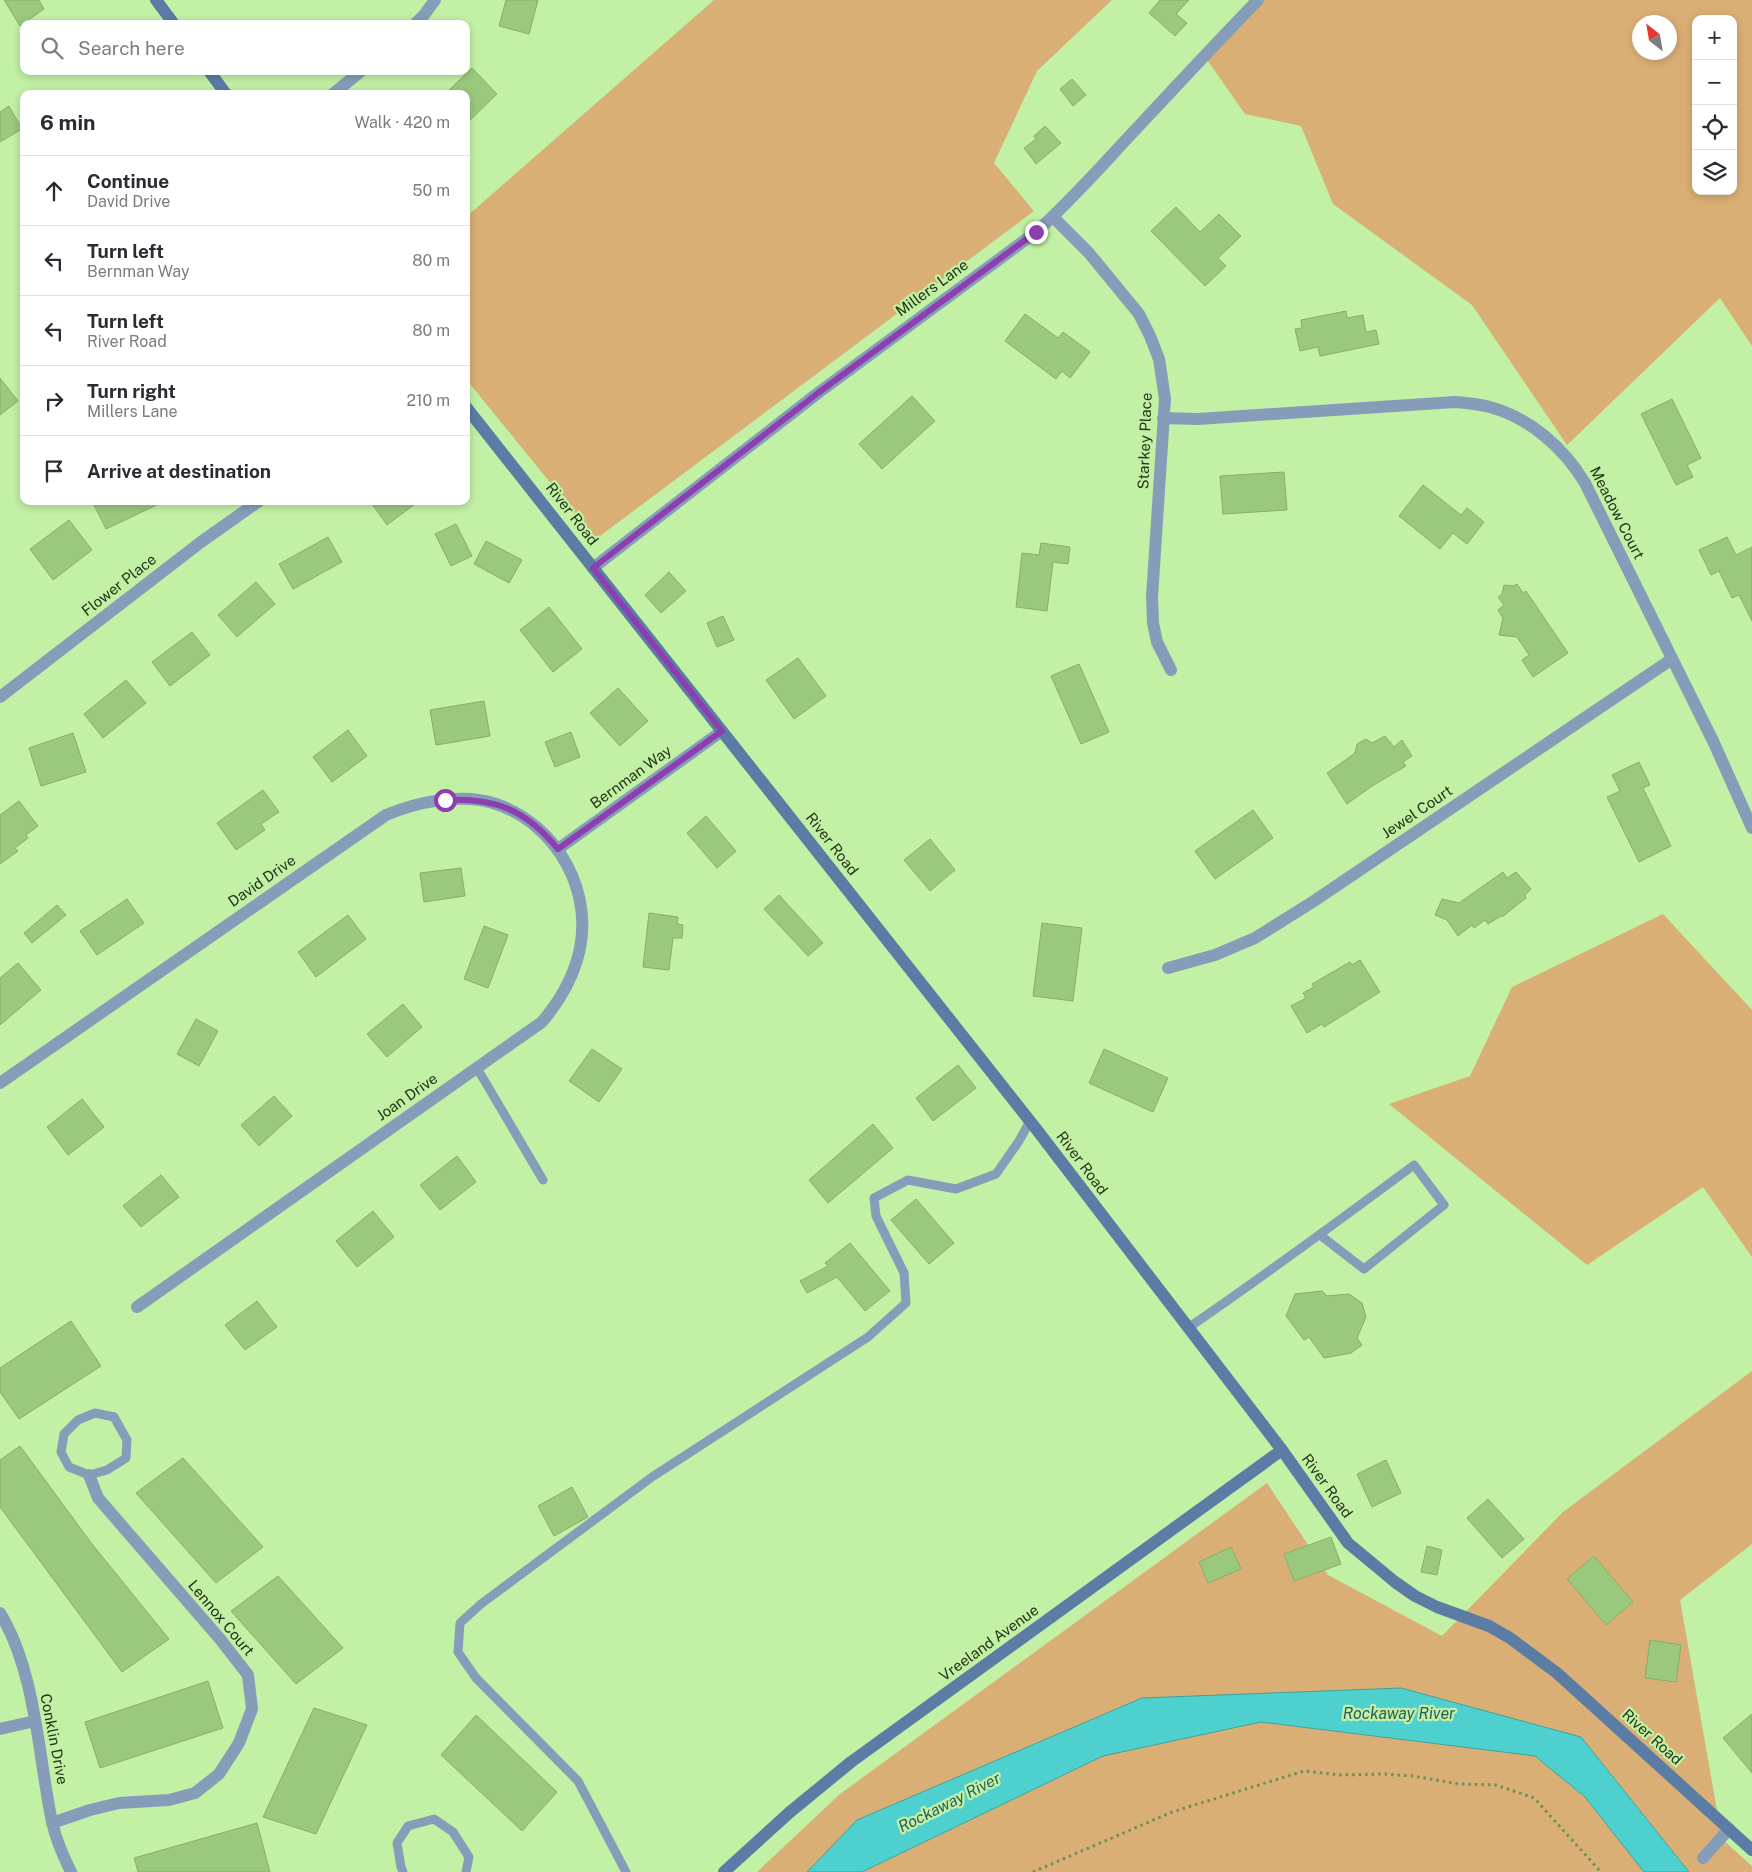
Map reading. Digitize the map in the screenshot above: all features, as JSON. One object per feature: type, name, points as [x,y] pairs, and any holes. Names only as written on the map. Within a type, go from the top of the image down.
[{"type":"street","points":[[156,0],[171,20]]},
{"type":"street","points":[[419,20],[435,0]]},
{"type":"street","name":"Millers Lane","points":[[593,568],[818,393],[1036,232],[1053,217],[1258,0]]},
{"type":"street","points":[[212,75],[223,90]]},
{"type":"street","points":[[338,90],[356,75]]},
{"type":"street","name":"Starkey Place","points":[[1053,217],[1089,253],[1138,314],[1150,336],[1158,359],[1164,398],[1152,597],[1153,623],[1157,642],[1171,670]]},
{"type":"street","name":"Meadow Court","points":[[1163,418],[1198,419],[1456,402],[1492,408],[1514,417],[1545,436],[1564,453],[1579,472],[1714,744],[1752,828]]},
{"type":"street","name":"River Road","points":[[470,412],[1030,1121],[1282,1450],[1348,1542],[1394,1582],[1415,1596],[1437,1607],[1489,1626],[1530,1652],[1557,1673],[1752,1850]]},
{"type":"street","name":"Flower Place","points":[[0,697],[201,542],[252,505]]},
{"type":"street","name":"Jewel Court","points":[[1168,968],[1215,955],[1255,938],[1314,902],[1672,659]]},
{"type":"street","name":"Bernman Way","points":[[558,849],[722,731]]},
{"type":"street","name":"David Drive","points":[[0,1083],[386,815],[408,807],[445,800],[482,801],[516,812],[527,818],[546,834],[558,849]]},
{"type":"street","name":"Joan Drive","points":[[137,1307],[542,1022],[558,1003],[570,982],[578,959],[582,922],[580,898],[573,875],[558,849]]},
{"type":"street","name":"Vreeland Avenue","points":[[724,1872],[790,1812],[851,1762],[1282,1450]]},
{"type":"street","name":"Lennox Court","points":[[52,1823],[90,1810],[118,1804],[169,1800],[195,1792],[219,1774],[240,1743],[252,1709],[248,1674],[98,1498],[89,1474]]},
{"type":"street","name":"Conklin Drive","points":[[0,1613],[15,1643],[35,1721],[52,1823],[61,1851],[71,1872]]},
{"type":"street","points":[[0,1729],[35,1721]]},
{"type":"street","points":[[1703,1858],[1729,1829]]},
{"type":"lane","points":[[476,1068],[543,1180]]},
{"type":"lane","points":[[626,1872],[578,1780],[476,1678],[458,1652],[460,1623],[481,1604],[652,1477],[868,1337],[906,1303],[904,1273],[876,1216],[874,1198],[908,1180],[956,1189],[996,1174],[1019,1141],[1030,1121]]},
{"type":"lane","points":[[1188,1328],[1276,1267],[1414,1165],[1444,1205],[1364,1268],[1320,1235]]},
{"type":"lane","points":[[95,1413],[114,1417],[127,1440],[126,1458],[108,1470],[89,1474],[69,1467],[61,1452],[64,1434],[78,1420],[95,1413]]},
{"type":"lane","points":[[403,1872],[397,1843],[408,1826],[434,1819],[453,1832],[469,1857],[466,1872]]},
{"type":"path","points":[[1033,1872],[1172,1812],[1304,1772],[1340,1775],[1383,1774],[1413,1776],[1459,1784],[1496,1785],[1534,1798],[1601,1872]]},
{"type":"shaded area","points":[[714,0],[1112,0],[1037,71],[994,163],[1034,211],[596,539],[470,384],[470,214]]},
{"type":"shaded area","points":[[1248,0],[1752,0],[1752,346],[1720,298],[1567,445],[1472,305],[1333,204],[1301,126],[1245,114],[1205,57],[1253,3]]},
{"type":"shaded area","points":[[1663,914],[1752,1010],[1752,1257],[1703,1187],[1587,1265],[1389,1104],[1470,1076],[1512,987]]},
{"type":"shaded area","points":[[1752,1371],[1752,1544],[1680,1600],[1722,1839],[1752,1866],[1752,1872],[1689,1872],[1581,1737],[1142,1698],[857,1820],[807,1872],[757,1872],[840,1794],[1267,1483],[1328,1575],[1442,1636],[1563,1512]]},
{"type":"shaded area","points":[[1261,1722],[1535,1756],[1585,1797],[1644,1872],[862,1872],[1103,1756]]},
{"type":"water","name":"Rockaway River","points":[[1401,1688],[1581,1737],[1689,1872],[1644,1872],[1585,1797],[1535,1756],[1261,1722],[1103,1756],[862,1872],[807,1872],[857,1820],[1142,1698]]},
{"type":"building","points":[[4,0],[39,0],[44,9],[28,20],[20,20],[20,26]]},
{"type":"building","points":[[506,0],[538,0],[529,34],[499,26]]},
{"type":"building","points":[[1160,0],[1189,0],[1176,14],[1187,23],[1175,36],[1149,13]]},
{"type":"building","points":[[472,68],[497,94],[470,120],[470,90],[449,90],[465,75],[470,75]]},
{"type":"building","points":[[1072,79],[1086,95],[1073,106],[1060,89]]},
{"type":"building","points":[[9,106],[20,125],[20,130],[0,142],[0,112]]},
{"type":"building","points":[[1045,126],[1061,143],[1036,164],[1024,148],[1036,139],[1034,136]]},
{"type":"building","points":[[1176,207],[1200,232],[1219,214],[1241,236],[1218,258],[1226,266],[1205,286],[1151,231]]},
{"type":"building","points":[[1346,311],[1347,318],[1363,315],[1366,332],[1376,330],[1379,344],[1320,356],[1318,347],[1300,351],[1295,329],[1302,328],[1301,320]]},
{"type":"building","points":[[1025,314],[1058,338],[1063,332],[1090,352],[1070,378],[1062,371],[1056,379],[1005,341]]},
{"type":"building","points":[[0,378],[18,401],[0,415]]},
{"type":"building","points":[[912,396],[935,421],[882,469],[859,444]]},
{"type":"building","points":[[1672,399],[1701,458],[1687,465],[1693,477],[1676,485],[1641,414]]},
{"type":"building","points":[[1284,472],[1287,510],[1223,514],[1220,476]]},
{"type":"building","points":[[1423,485],[1461,515],[1467,508],[1484,522],[1467,544],[1453,533],[1440,549],[1399,516]]},
{"type":"building","points":[[94,505],[157,505],[106,529]]},
{"type":"building","points":[[373,505],[414,505],[387,525]]},
{"type":"building","points":[[69,520],[92,550],[53,580],[30,549]]},
{"type":"building","points":[[456,524],[472,556],[451,566],[435,534]]},
{"type":"building","points":[[328,537],[342,562],[293,589],[279,564]]},
{"type":"building","points":[[1727,537],[1736,555],[1752,547],[1752,621],[1739,595],[1732,598],[1719,571],[1711,575],[1699,550]]},
{"type":"building","points":[[486,541],[522,560],[509,583],[474,564]]},
{"type":"building","points":[[1041,543],[1070,547],[1068,564],[1053,562],[1047,611],[1016,607],[1022,553],[1039,555]]},
{"type":"building","points":[[669,572],[686,591],[661,613],[645,595]]},
{"type":"building","points":[[256,582],[275,604],[237,637],[218,615]]},
{"type":"building","points":[[1517,584],[1523,593],[1526,591],[1568,653],[1533,677],[1522,660],[1529,655],[1517,637],[1499,635],[1503,618],[1498,610],[1504,605],[1498,597],[1502,594],[1504,585],[1513,586]]},
{"type":"building","points":[[549,607],[582,649],[553,672],[520,630]]},
{"type":"building","points":[[723,616],[734,640],[717,647],[707,623]]},
{"type":"building","points":[[192,632],[210,655],[170,686],[152,662]]},
{"type":"building","points":[[798,658],[826,696],[794,719],[766,680]]},
{"type":"building","points":[[1079,664],[1109,732],[1081,744],[1051,676]]},
{"type":"building","points":[[126,680],[146,703],[103,738],[84,714]]},
{"type":"building","points":[[618,688],[648,721],[620,746],[590,713]]},
{"type":"building","points":[[484,701],[490,736],[436,745],[430,710]]},
{"type":"building","points":[[348,730],[367,756],[332,782],[313,757]]},
{"type":"building","points":[[571,732],[580,757],[555,767],[545,742]]},
{"type":"building","points":[[73,733],[86,772],[41,786],[29,748]]},
{"type":"building","points":[[1385,736],[1394,747],[1402,740],[1412,756],[1403,762],[1406,766],[1372,786],[1347,804],[1327,773],[1355,753],[1357,744],[1366,739],[1372,743]]},
{"type":"building","points":[[1639,762],[1650,785],[1643,788],[1671,846],[1639,862],[1607,797],[1620,791],[1612,775]]},
{"type":"building","points":[[263,790],[279,812],[261,824],[265,830],[236,850],[217,823]]},
{"type":"building","points":[[19,801],[38,826],[26,835],[28,838],[15,848],[18,851],[0,864],[0,815]]},
{"type":"building","points":[[1253,810],[1273,838],[1215,879],[1195,851]]},
{"type":"building","points":[[706,816],[736,851],[717,868],[687,833]]},
{"type":"building","points":[[930,839],[955,870],[930,891],[904,860]]},
{"type":"building","points":[[461,868],[465,896],[424,902],[420,873]]},
{"type":"building","points":[[1503,872],[1507,878],[1516,872],[1531,889],[1525,895],[1526,898],[1502,917],[1488,924],[1485,920],[1474,928],[1472,925],[1458,936],[1447,920],[1435,915],[1442,899],[1459,903]]},
{"type":"building","points":[[779,895],[823,943],[808,956],[764,909]]},
{"type":"building","points":[[127,899],[144,923],[97,955],[80,931]]},
{"type":"building","points":[[57,905],[66,915],[32,943],[24,933]]},
{"type":"building","points":[[649,913],[678,917],[677,924],[683,925],[682,938],[673,938],[669,970],[643,967]]},
{"type":"building","points":[[348,915],[366,939],[316,977],[298,952]]},
{"type":"building","points":[[1042,923],[1082,928],[1073,1001],[1033,996]]},
{"type":"building","points":[[484,926],[508,935],[488,988],[464,979]]},
{"type":"building","points":[[1360,960],[1380,992],[1324,1027],[1322,1024],[1307,1033],[1291,1006],[1306,998],[1303,993],[1314,987],[1312,984],[1350,962],[1352,965]]},
{"type":"building","points":[[18,963],[41,990],[0,1025],[0,978]]},
{"type":"building","points":[[403,1004],[422,1027],[387,1057],[367,1034]]},
{"type":"building","points":[[196,1019],[218,1031],[199,1066],[177,1054]]},
{"type":"building","points":[[592,1049],[622,1069],[599,1102],[569,1081]]},
{"type":"building","points":[[1104,1049],[1168,1078],[1153,1112],[1089,1083]]},
{"type":"building","points":[[958,1065],[976,1088],[933,1121],[916,1098]]},
{"type":"building","points":[[274,1096],[292,1116],[259,1146],[241,1125]]},
{"type":"building","points":[[82,1099],[104,1127],[68,1155],[47,1127]]},
{"type":"building","points":[[873,1124],[893,1148],[828,1203],[809,1180]]},
{"type":"building","points":[[457,1156],[476,1182],[440,1210],[420,1185]]},
{"type":"building","points":[[161,1175],[179,1197],[141,1227],[123,1206]]},
{"type":"building","points":[[916,1199],[954,1243],[929,1264],[891,1220]]},
{"type":"building","points":[[373,1211],[394,1237],[357,1267],[336,1241]]},
{"type":"building","points":[[850,1243],[890,1291],[865,1311],[837,1277],[807,1293],[800,1281],[828,1266],[825,1263]]},
{"type":"building","points":[[1322,1291],[1327,1296],[1349,1294],[1362,1303],[1366,1317],[1357,1338],[1362,1345],[1351,1353],[1324,1358],[1309,1337],[1304,1340],[1286,1316],[1295,1294]]},
{"type":"building","points":[[257,1301],[277,1327],[245,1350],[225,1325]]},
{"type":"building","points":[[71,1321],[101,1366],[19,1419],[0,1392],[0,1368]]},
{"type":"building","points":[[20,1446],[92,1544],[169,1639],[122,1672],[0,1507],[0,1460]]},
{"type":"building","points":[[183,1458],[263,1547],[216,1583],[136,1493]]},
{"type":"building","points":[[1386,1460],[1401,1493],[1372,1507],[1357,1474]]},
{"type":"building","points":[[572,1487],[588,1517],[554,1536],[538,1506]]},
{"type":"building","points":[[1488,1499],[1524,1539],[1502,1558],[1467,1518]]},
{"type":"building","points":[[1331,1537],[1341,1564],[1294,1581],[1284,1554]]},
{"type":"building","points":[[1427,1546],[1442,1550],[1437,1575],[1421,1572]]},
{"type":"building","points":[[1231,1547],[1241,1569],[1208,1583],[1199,1562]]},
{"type":"building","points":[[1594,1556],[1633,1602],[1606,1625],[1567,1579]]},
{"type":"building","points":[[278,1576],[343,1648],[296,1684],[231,1611]]},
{"type":"building","points":[[1650,1640],[1681,1645],[1676,1682],[1645,1678]]},
{"type":"building","points":[[208,1681],[223,1728],[100,1768],[85,1722]]},
{"type":"building","points":[[314,1708],[367,1725],[316,1834],[263,1817]]},
{"type":"building","points":[[1752,1714],[1752,1773],[1723,1738]]},
{"type":"building","points":[[476,1715],[557,1792],[522,1831],[441,1755]]},
{"type":"building","points":[[257,1823],[270,1872],[138,1872],[134,1858]]},
{"type":"route","points":[[445,800],[469,799],[482,801],[516,812],[527,818],[546,834],[558,849],[722,731],[593,568],[818,393],[1036,232]]}]
